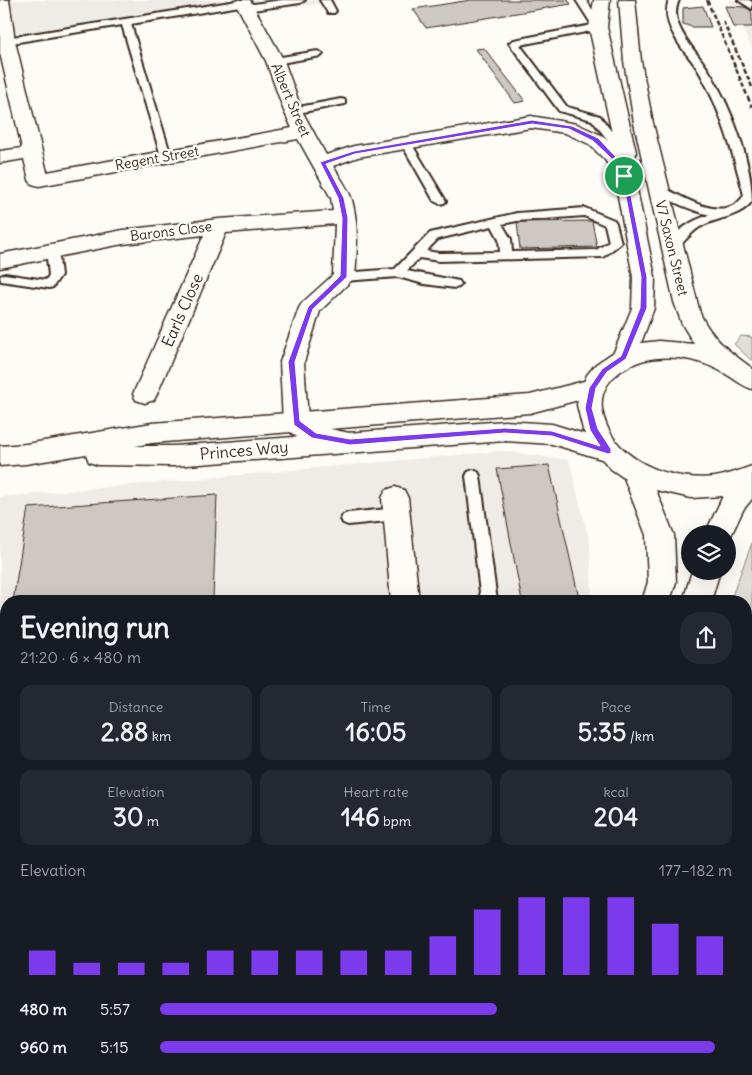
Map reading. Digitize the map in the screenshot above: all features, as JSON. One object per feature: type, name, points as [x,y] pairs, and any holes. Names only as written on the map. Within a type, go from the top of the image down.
[{"type":"street","points":[[0,157],[32,152],[3,42],[1,0]]},
{"type":"street","name":"V7 Saxon Street","points":[[602,0],[598,27],[626,152],[624,176],[644,277],[643,308],[624,358]]},
{"type":"street","name":"V7 Saxon Street","points":[[627,0],[630,43],[658,189],[685,303],[699,334],[730,364]]},
{"type":"street","name":"Albert Street","points":[[244,4],[273,58],[303,132],[341,198],[345,218],[344,277]]},
{"type":"street","points":[[322,163],[354,152],[523,122],[570,128],[596,140],[613,157],[624,176]]},
{"type":"street","name":"Regent Street","points":[[32,152],[39,180],[303,132]]},
{"type":"street","name":"Barons Close","points":[[2,269],[52,250],[124,237],[219,226],[345,218]]},
{"type":"street","name":"Earls Close","points":[[145,394],[219,226]]},
{"type":"street","points":[[344,277],[310,308],[292,362],[296,423],[314,436],[350,442]]},
{"type":"street","points":[[752,380],[730,364],[698,353],[666,349],[646,350],[624,358],[605,370],[592,388],[589,408],[594,430],[608,451],[635,472],[667,484],[701,489],[734,485],[752,476]]},
{"type":"street","name":"Princes Way","points":[[0,456],[26,454],[152,433],[530,404],[592,388]]},
{"type":"street","name":"Princes Way","points":[[26,454],[174,456],[505,430],[552,434],[608,451]]},
{"type":"street","points":[[635,472],[660,535],[662,582],[658,595]]},
{"type":"street","points":[[723,525],[732,504],[752,481]]},
{"type":"street","points":[[396,506],[404,595]]},
{"type":"street","points":[[699,595],[703,580]]},
{"type":"lane","points":[[3,42],[244,4],[300,0]]},
{"type":"lane","points":[[325,0],[331,11]]},
{"type":"lane","points":[[582,0],[598,27],[514,43],[563,109],[596,118],[612,139],[624,176]]},
{"type":"lane","points":[[672,245],[686,228],[698,221],[738,211],[750,195],[719,103],[705,72],[677,34],[671,17],[670,6],[674,0]]},
{"type":"lane","points":[[743,0],[752,6]]},
{"type":"lane","points":[[126,22],[166,156]]},
{"type":"lane","points":[[273,58],[316,51]]},
{"type":"lane","points":[[293,111],[341,102]]},
{"type":"lane","points":[[406,143],[440,201]]},
{"type":"lane","points":[[658,189],[689,206],[713,212],[727,213]]},
{"type":"lane","points":[[398,273],[434,236],[517,218],[585,212],[610,223],[615,244],[599,254],[439,256],[417,254]]},
{"type":"lane","points":[[496,222],[505,239],[506,255]]},
{"type":"lane","points":[[2,269],[49,284],[55,275],[52,250]]},
{"type":"lane","points":[[344,277],[398,273],[424,280],[455,284]]},
{"type":"lane","points":[[473,476],[489,595]]},
{"type":"lane","points":[[348,519],[396,506]]},
{"type":"shaded area","points":[[0,0],[344,0],[258,12],[253,1],[0,41]]},
{"type":"shaded area","points":[[728,0],[752,0],[752,48],[735,15]]},
{"type":"shaded area","points":[[741,336],[752,337],[752,361],[734,344]]},
{"type":"shaded area","points":[[502,451],[569,460],[590,544],[592,595],[0,595],[0,497]]},
{"type":"shaded area","points":[[752,543],[752,595],[732,595]]},
{"type":"building","points":[[471,0],[568,0],[571,4],[426,28],[413,9]]},
{"type":"building","points":[[703,6],[711,27],[692,27],[683,24],[683,8]]},
{"type":"building","points":[[725,6],[749,9],[752,13],[752,27],[733,27]]},
{"type":"building","points":[[484,48],[525,101],[515,103],[476,49]]},
{"type":"building","points":[[592,221],[597,247],[520,249],[517,222]]},
{"type":"building","points":[[549,465],[578,595],[521,595],[497,469]]},
{"type":"building","points":[[217,495],[213,595],[14,595],[28,508]]},
{"type":"railway","points":[[707,0],[752,107]]},
{"type":"railway","points":[[723,21],[752,87]]},
{"type":"route","points":[[532,122],[570,128],[596,140],[613,157],[624,176],[644,277],[643,308],[624,358],[605,370],[592,388],[589,408],[594,430],[608,451],[552,434],[505,430],[350,442],[314,436],[296,423],[292,362],[310,308],[344,277],[346,249],[345,218],[341,198],[322,163],[354,152],[532,122]]}]
